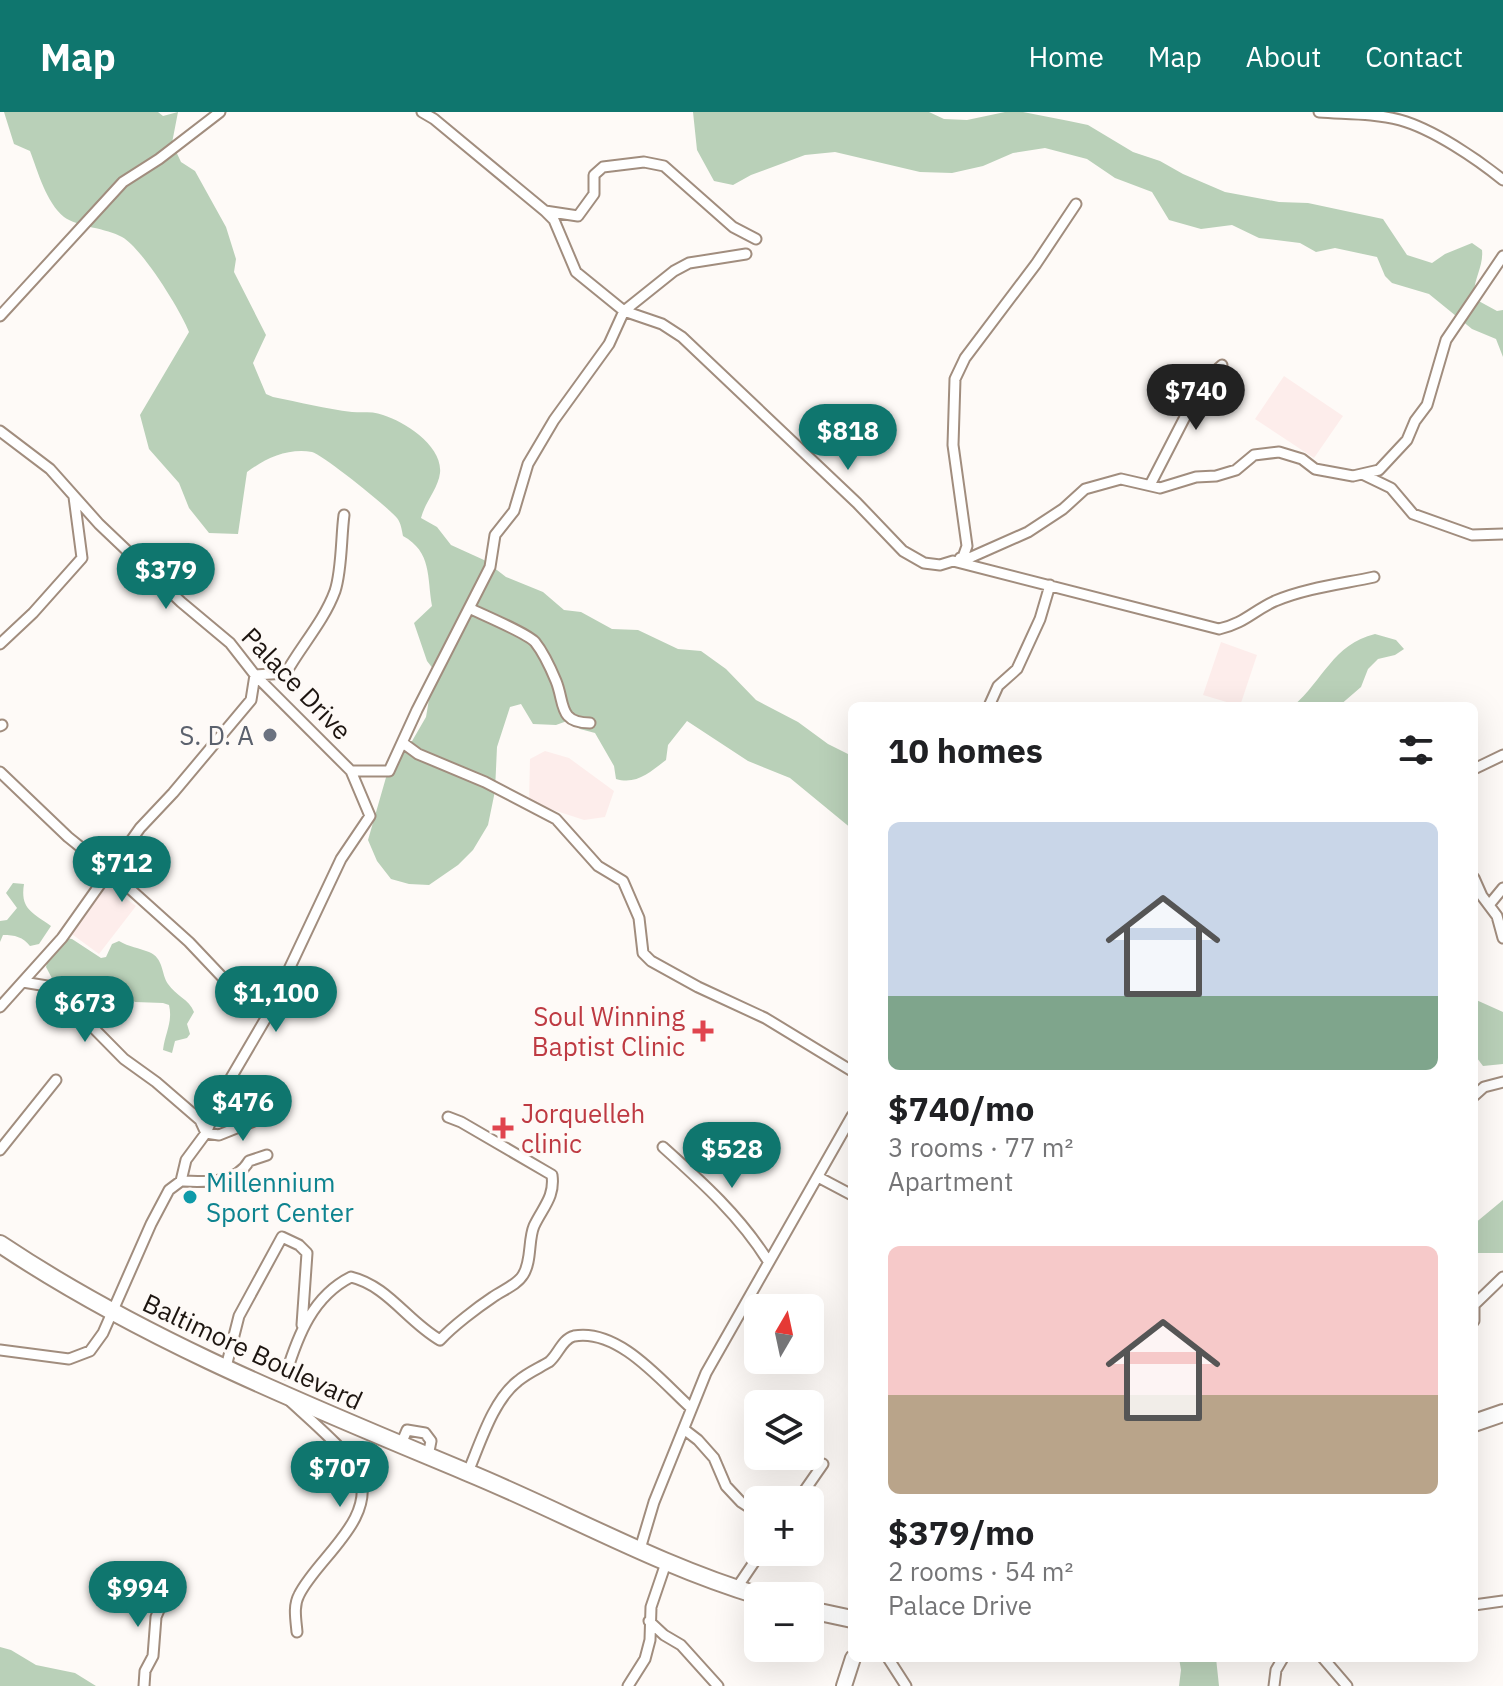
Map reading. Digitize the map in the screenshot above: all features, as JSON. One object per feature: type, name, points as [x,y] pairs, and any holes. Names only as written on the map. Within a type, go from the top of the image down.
[{"type":"highway","name":"Baltimore Boulevard","points":[[0,1244],[58,1283],[226,1367],[468,1472],[666,1563],[744,1591]]},
{"type":"highway","points":[[1478,1418],[1503,1413]]},
{"type":"highway","points":[[824,1613],[848,1618]]},
{"type":"main road","points":[[844,1686],[852,1662]]},
{"type":"street","points":[[0,316],[123,182],[159,159],[220,112]]},
{"type":"street","points":[[422,112],[554,220],[576,272],[624,311],[662,324],[682,337],[857,503],[903,551],[924,563],[940,565],[967,559],[1028,532],[1063,509],[1085,489],[1121,479],[1160,488],[1196,477],[1216,476],[1236,470],[1254,455],[1279,452],[1302,459],[1315,469],[1353,476],[1379,470],[1407,440],[1415,421],[1427,405],[1446,340],[1503,256]]},
{"type":"street","points":[[1319,112],[1379,116],[1413,124],[1475,157],[1503,180]]},
{"type":"street","points":[[545,211],[578,216],[594,194],[594,175],[603,167],[644,162],[664,166],[733,227],[756,239]]},
{"type":"street","points":[[958,559],[967,546],[953,445],[955,379],[965,358],[1036,264],[1076,204]]},
{"type":"street","points":[[181,1181],[186,1160],[206,1133],[225,1088],[266,1018],[341,859],[370,816],[351,771],[389,771],[490,567],[495,535],[514,511],[528,464],[554,420],[609,344],[624,311],[674,271],[689,263],[746,254]]},
{"type":"street","points":[[1150,485],[1203,382],[1222,365]]},
{"type":"street","name":"Palace Drive","points":[[0,431],[50,469],[74,497],[181,602],[230,643],[255,675],[351,771]]},
{"type":"street","points":[[1362,474],[1391,488],[1413,514],[1472,535],[1503,534]]},
{"type":"street","points":[[0,644],[33,613],[82,558],[74,497]]},
{"type":"street","points":[[206,1133],[200,1120],[124,1059],[53,987],[23,982],[76,919],[140,828],[251,700],[255,675],[286,673],[336,589],[344,515]]},
{"type":"street","points":[[958,559],[1219,629],[1238,624],[1273,602],[1297,593],[1374,577]]},
{"type":"street","points":[[991,702],[998,686],[1017,669],[1040,619],[1050,585]]},
{"type":"street","points":[[469,608],[534,641],[556,680],[561,706],[569,718],[578,723],[590,723]]},
{"type":"street","points":[[403,743],[418,754],[485,782],[556,819],[598,866],[623,881],[639,918],[643,953],[651,961],[765,1018],[848,1069]]},
{"type":"street","points":[[1478,767],[1503,755]]},
{"type":"street","points":[[0,772],[68,837],[189,942],[243,999],[259,1007],[266,1018]]},
{"type":"street","points":[[1478,887],[1497,916],[1503,938]]},
{"type":"street","points":[[1489,905],[1503,888]]},
{"type":"street","points":[[0,1007],[40,962]]},
{"type":"street","points":[[0,1150],[56,1080]]},
{"type":"street","points":[[1478,1092],[1484,1087],[1503,1082]]},
{"type":"street","points":[[206,1133],[219,1135],[274,1113]]},
{"type":"street","points":[[286,1374],[302,1328],[324,1296],[351,1277],[375,1285],[414,1322],[440,1340],[450,1329],[524,1274],[533,1228],[554,1187],[552,1175],[448,1117]]},
{"type":"street","points":[[640,1549],[654,1502],[685,1430],[691,1408],[723,1341],[848,1123]]},
{"type":"street","points":[[663,1147],[705,1183],[752,1236],[768,1261]]},
{"type":"street","points":[[0,1350],[69,1359],[90,1351],[103,1333],[110,1311],[169,1190],[181,1181],[216,1182],[245,1169],[249,1161],[267,1155]]},
{"type":"street","points":[[818,1177],[848,1193]]},
{"type":"street","points":[[226,1367],[239,1316],[282,1237],[299,1245],[307,1253],[302,1328]]},
{"type":"street","points":[[1478,1302],[1503,1277]]},
{"type":"street","points":[[468,1472],[490,1420],[515,1383],[552,1360],[565,1341],[573,1336],[606,1341],[623,1349],[650,1367],[691,1408]]},
{"type":"street","points":[[276,1390],[352,1462],[359,1471],[362,1484],[360,1510],[297,1597],[297,1632]]},
{"type":"street","points":[[685,1430],[714,1458],[726,1486],[744,1504]]},
{"type":"street","points":[[628,1686],[645,1659],[650,1640],[649,1621],[666,1563]]},
{"type":"street","points":[[736,1589],[752,1566]]},
{"type":"street","points":[[144,1686],[145,1671],[153,1656],[156,1617],[172,1580],[169,1569]]},
{"type":"street","points":[[1478,1604],[1503,1601]]},
{"type":"street","points":[[649,1621],[681,1645],[718,1686]]},
{"type":"street","points":[[891,1662],[906,1686]]},
{"type":"street","points":[[1274,1686],[1281,1662]]},
{"type":"street","points":[[1326,1662],[1347,1686]]},
{"type":"shaded area","points":[[1284,376],[1343,416],[1314,458],[1255,419]]},
{"type":"shaded area","points":[[1221,642],[1257,655],[1241,702],[1227,702],[1203,695]]},
{"type":"shaded area","points":[[545,751],[569,758],[614,791],[605,817],[584,820],[529,802],[530,759]]},
{"type":"shaded area","points":[[106,884],[136,906],[99,954],[69,932]]},
{"type":"green space","points":[[4,112],[158,112],[163,116],[178,112],[172,143],[181,162],[195,171],[226,227],[236,259],[234,272],[266,335],[253,363],[266,394],[332,409],[379,414],[392,418],[421,436],[435,454],[440,473],[421,518],[437,527],[451,545],[484,560],[506,577],[543,592],[564,610],[581,612],[612,629],[638,630],[678,649],[701,651],[726,669],[756,700],[848,754],[848,826],[790,778],[748,761],[687,721],[668,745],[666,760],[643,776],[624,780],[616,779],[614,766],[595,733],[567,721],[556,725],[533,724],[521,704],[510,707],[497,747],[495,791],[488,825],[473,850],[458,865],[429,885],[391,879],[377,861],[368,840],[387,774],[408,748],[426,717],[434,670],[427,661],[414,623],[432,606],[424,558],[403,536],[397,518],[391,512],[341,471],[312,452],[294,451],[278,455],[247,472],[238,534],[209,533],[189,508],[179,483],[149,449],[140,415],[189,332],[185,322],[160,281],[130,243],[116,234],[64,217],[43,186],[30,151],[14,144]]},
{"type":"green space","points":[[693,112],[929,112],[944,119],[967,120],[1005,112],[1023,112],[1088,125],[1133,152],[1160,161],[1225,192],[1279,202],[1308,203],[1383,219],[1407,255],[1432,263],[1472,243],[1482,250],[1475,299],[1497,311],[1503,310],[1503,357],[1496,339],[1472,329],[1429,294],[1392,283],[1385,276],[1377,257],[1335,248],[1316,252],[1300,243],[1259,238],[1232,225],[1201,229],[1169,220],[1152,192],[1115,178],[1087,159],[1045,148],[1013,153],[983,166],[952,173],[920,172],[835,152],[805,155],[733,185],[714,181],[697,150]]},
{"type":"green space","points":[[1375,634],[1396,640],[1404,649],[1378,659],[1368,669],[1361,687],[1344,702],[1297,702],[1339,655],[1361,639]]},
{"type":"green space","points":[[13,883],[24,884],[26,905],[51,926],[39,944],[30,946],[22,939],[7,935],[3,935],[0,942],[0,921],[7,920],[17,908],[6,893]]},
{"type":"green space","points":[[65,938],[72,939],[101,958],[106,957],[112,944],[119,941],[154,955],[168,984],[194,1012],[187,1024],[190,1034],[187,1038],[175,1041],[172,1053],[163,1050],[169,1005],[135,1002],[112,986],[76,1005],[56,986],[46,967],[49,955]]},
{"type":"green space","points":[[1478,1001],[1503,1012],[1503,1064],[1483,1066],[1478,1059]]},
{"type":"green space","points":[[1503,1200],[1503,1253],[1478,1253],[1478,1221]]},
{"type":"green space","points":[[0,1647],[36,1665],[75,1673],[96,1686],[0,1686]]},
{"type":"green space","points":[[1180,1662],[1216,1662],[1219,1686],[1179,1686]]},
{"type":"place","name":"S. D. A","points":[[270,735]]},
{"type":"place","name":"Soul Winning Baptist Clinic","points":[[703,1031]]},
{"type":"place","name":"Jorquelleh clinic","points":[[503,1128]]},
{"type":"place","name":"Millennium Sport Center","points":[[190,1197]]}]
